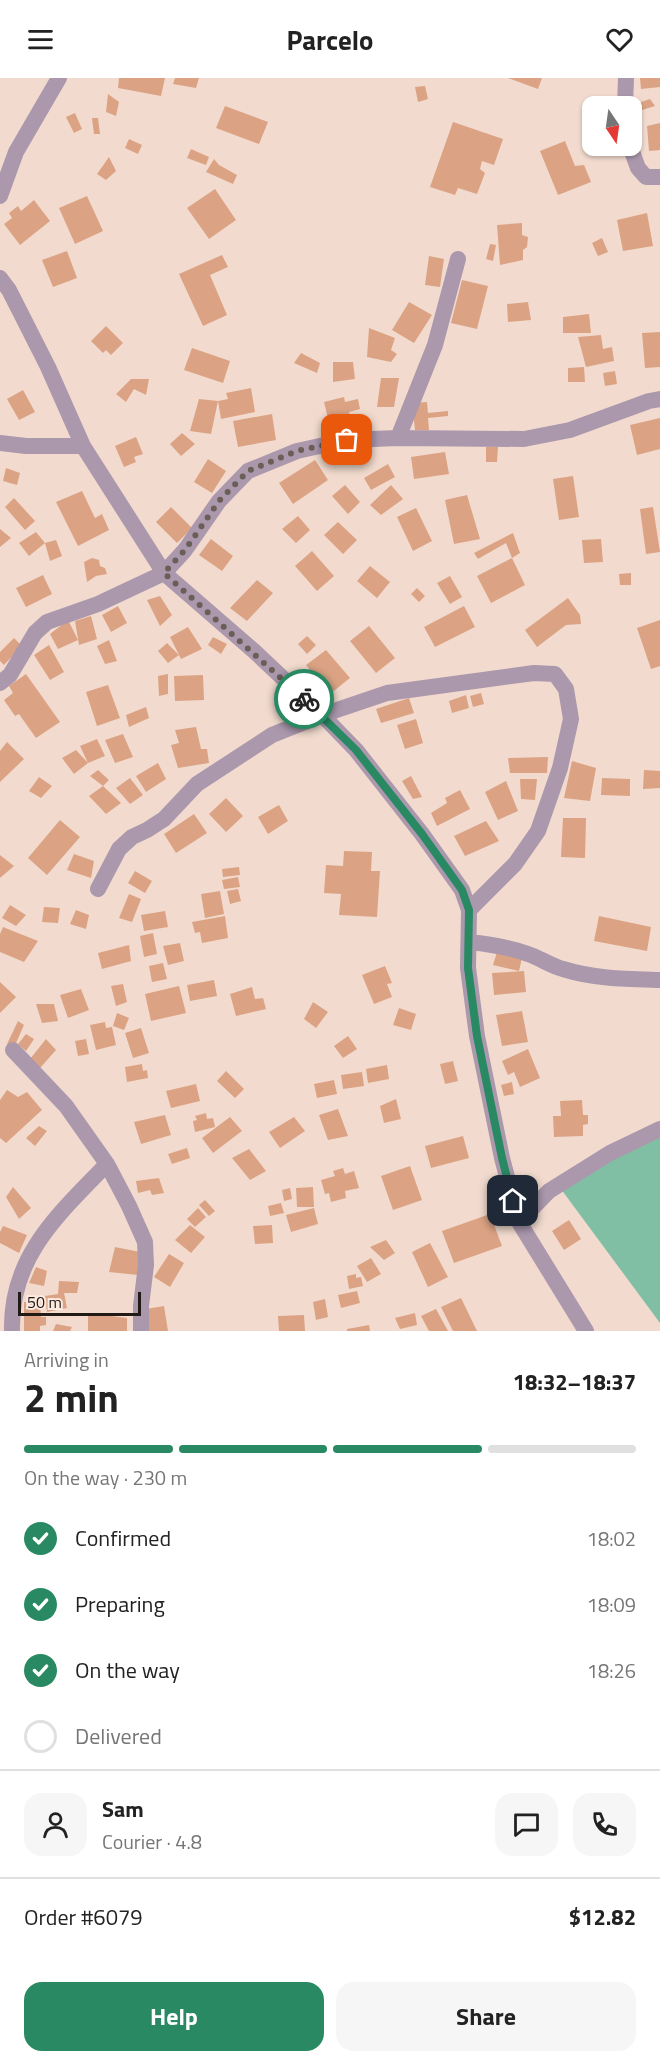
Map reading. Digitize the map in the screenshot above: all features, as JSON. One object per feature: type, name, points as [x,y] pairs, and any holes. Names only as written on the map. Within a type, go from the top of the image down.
[{"type":"street","points":[[0,196],[16,152],[59,78]]},
{"type":"street","points":[[625,96],[626,78]]},
{"type":"street","points":[[634,156],[638,168],[646,177],[660,177]]},
{"type":"street","points":[[398,438],[435,345],[458,260]]},
{"type":"street","points":[[0,278],[48,366],[83,446],[164,573],[322,714],[356,750],[422,834],[462,890],[469,910],[468,968],[477,1036],[502,1158],[519,1222],[586,1331]]},
{"type":"street","points":[[0,683],[10,675],[35,633],[46,622],[98,604],[164,573],[185,550],[219,501],[248,471],[307,449],[347,440],[524,439],[570,430],[660,399]]},
{"type":"street","points":[[0,442],[26,446],[83,446]]},
{"type":"street","points":[[98,889],[120,849],[132,837],[164,819],[197,784],[273,735],[322,714],[387,693],[534,673],[555,674],[566,688],[571,719],[560,768],[538,831],[515,864],[469,910]]},
{"type":"street","points":[[469,942],[495,945],[528,954],[561,969],[589,976],[660,980]]},
{"type":"street","points":[[13,1050],[66,1106],[107,1164],[145,1242],[146,1265],[141,1306],[141,1331]]},
{"type":"street","points":[[519,1222],[549,1191],[610,1153],[660,1129]]},
{"type":"street","points":[[12,1331],[17,1284],[33,1248],[62,1211],[107,1164]]},
{"type":"green space","points":[[660,1134],[660,1323],[558,1185]]},
{"type":"building","points":[[119,78],[165,78],[161,96],[118,88]]},
{"type":"building","points":[[175,78],[199,78],[196,88],[173,84]]},
{"type":"building","points":[[508,78],[542,78],[538,89]]},
{"type":"building","points":[[640,78],[660,78],[660,87],[641,89]]},
{"type":"building","points":[[425,86],[428,99],[418,102],[415,87]]},
{"type":"building","points":[[108,94],[119,102],[116,116],[106,112]]},
{"type":"building","points":[[650,99],[655,106],[642,110],[642,102]]},
{"type":"building","points":[[225,106],[268,122],[259,144],[216,128]]},
{"type":"building","points":[[75,113],[82,129],[74,133],[66,117]]},
{"type":"building","points":[[92,118],[98,118],[100,134],[94,134]]},
{"type":"building","points":[[453,122],[503,139],[494,165],[482,161],[480,169],[485,173],[477,194],[458,188],[455,195],[430,187]]},
{"type":"building","points":[[660,123],[660,150],[649,151],[647,126]]},
{"type":"building","points":[[129,139],[142,145],[138,154],[125,148]]},
{"type":"building","points":[[565,141],[575,166],[584,165],[591,182],[558,195],[540,151]]},
{"type":"building","points":[[191,149],[209,157],[206,165],[187,158]]},
{"type":"building","points":[[109,157],[116,171],[106,180],[97,174]]},
{"type":"building","points":[[214,159],[219,165],[237,175],[233,184],[206,172]]},
{"type":"building","points":[[215,189],[236,220],[209,239],[187,208]]},
{"type":"building","points":[[87,196],[103,231],[75,244],[59,208]]},
{"type":"building","points":[[34,200],[50,221],[20,245],[4,224],[12,218],[9,213],[18,206],[21,211]]},
{"type":"building","points":[[647,213],[653,246],[623,251],[617,220]]},
{"type":"building","points":[[522,223],[522,235],[528,237],[527,247],[523,250],[523,260],[500,265],[497,225]]},
{"type":"building","points":[[602,238],[608,252],[598,256],[592,243]]},
{"type":"building","points":[[490,244],[496,245],[493,261],[486,259]]},
{"type":"building","points":[[67,251],[77,278],[53,287],[42,260]]},
{"type":"building","points":[[222,255],[228,267],[210,275],[227,315],[203,326],[179,274]]},
{"type":"building","points":[[429,256],[444,259],[440,287],[425,285]]},
{"type":"building","points":[[462,280],[488,286],[477,329],[451,323]]},
{"type":"building","points":[[409,302],[432,315],[414,343],[392,330]]},
{"type":"building","points":[[528,302],[531,320],[508,322],[507,304]]},
{"type":"building","points":[[589,314],[591,333],[563,333],[563,317]]},
{"type":"building","points":[[106,326],[123,343],[111,355],[106,350],[103,353],[91,341]]},
{"type":"building","points":[[369,328],[395,338],[391,350],[397,354],[391,362],[367,357]]},
{"type":"building","points":[[660,332],[660,367],[645,368],[642,333]]},
{"type":"building","points":[[601,335],[603,349],[612,347],[614,361],[586,367],[578,337]]},
{"type":"building","points":[[192,348],[230,361],[223,383],[184,370]]},
{"type":"building","points":[[301,353],[320,363],[317,373],[294,363]]},
{"type":"building","points":[[333,362],[353,362],[355,379],[333,382]]},
{"type":"building","points":[[584,367],[585,382],[568,382],[568,368]]},
{"type":"building","points":[[615,371],[617,384],[605,386],[603,373]]},
{"type":"building","points":[[381,378],[399,378],[394,407],[377,407]]},
{"type":"building","points":[[131,379],[149,379],[146,395],[134,389],[126,402],[116,394]]},
{"type":"building","points":[[251,388],[255,412],[221,419],[218,401],[228,399],[226,393]]},
{"type":"building","points":[[23,390],[35,412],[19,420],[7,399]]},
{"type":"building","points":[[344,397],[345,402],[358,399],[360,409],[349,412],[352,426],[331,431],[324,402]]},
{"type":"building","points":[[199,399],[218,401],[211,434],[190,431]]},
{"type":"building","points":[[427,402],[428,413],[448,411],[448,416],[428,418],[429,430],[415,430],[412,403]]},
{"type":"building","points":[[272,414],[276,440],[238,447],[233,421]]},
{"type":"building","points":[[660,418],[660,449],[637,455],[630,425]]},
{"type":"building","points":[[182,433],[195,444],[181,456],[170,444]]},
{"type":"building","points":[[136,437],[143,454],[134,457],[136,462],[124,467],[115,446]]},
{"type":"building","points":[[486,447],[498,447],[497,462],[486,462]]},
{"type":"building","points":[[445,452],[449,474],[414,479],[411,457]]},
{"type":"building","points":[[208,459],[226,471],[212,493],[194,482]]},
{"type":"building","points":[[315,460],[328,480],[293,504],[279,483]]},
{"type":"building","points":[[388,464],[395,477],[371,490],[364,478]]},
{"type":"building","points":[[6,468],[20,473],[17,485],[3,481]]},
{"type":"building","points":[[573,476],[579,517],[559,520],[553,479]]},
{"type":"building","points":[[345,485],[360,502],[348,514],[332,496]]},
{"type":"building","points":[[391,485],[403,499],[381,515],[370,505]]},
{"type":"building","points":[[82,491],[95,518],[102,514],[109,530],[78,546],[56,502]]},
{"type":"building","points":[[467,495],[480,539],[454,544],[445,500]]},
{"type":"building","points":[[14,498],[35,521],[25,530],[5,507]]},
{"type":"building","points":[[171,507],[192,528],[177,543],[156,522]]},
{"type":"building","points":[[653,507],[660,552],[646,554],[640,509]]},
{"type":"building","points":[[416,508],[432,541],[413,551],[397,517]]},
{"type":"building","points":[[298,516],[310,530],[296,543],[282,529]]},
{"type":"building","points":[[338,522],[357,540],[343,554],[324,535]]},
{"type":"building","points":[[0,529],[11,538],[0,547]]},
{"type":"building","points":[[36,532],[45,543],[29,556],[19,543]]},
{"type":"building","points":[[513,533],[520,553],[512,558],[506,543],[478,559],[474,553]]},
{"type":"building","points":[[211,539],[233,556],[222,571],[199,555]]},
{"type":"building","points":[[601,539],[603,562],[584,563],[582,540]]},
{"type":"building","points":[[56,540],[62,556],[50,561],[45,543]]},
{"type":"building","points":[[312,551],[334,576],[317,591],[295,566]]},
{"type":"building","points":[[92,558],[99,560],[100,566],[105,568],[107,574],[96,576],[87,582],[84,562]]},
{"type":"building","points":[[512,558],[525,585],[491,603],[477,576]]},
{"type":"building","points":[[370,566],[390,582],[377,598],[357,581]]},
{"type":"building","points":[[631,573],[631,585],[620,585],[619,574]]},
{"type":"building","points":[[43,575],[52,594],[26,607],[16,588]]},
{"type":"building","points":[[450,576],[462,597],[450,604],[437,583]]},
{"type":"building","points":[[257,580],[273,593],[247,621],[230,608]]},
{"type":"building","points":[[417,588],[425,596],[419,602],[411,594]]},
{"type":"building","points":[[160,596],[172,615],[160,626],[147,600]]},
{"type":"building","points":[[568,598],[580,615],[581,624],[566,625],[537,647],[525,630]]},
{"type":"building","points":[[118,606],[127,623],[111,632],[102,615]]},
{"type":"building","points":[[464,606],[475,627],[435,647],[424,627]]},
{"type":"building","points":[[91,616],[97,639],[79,645],[75,621]]},
{"type":"building","points":[[68,620],[78,640],[58,649],[50,634]]},
{"type":"building","points":[[660,620],[660,666],[651,669],[637,628]]},
{"type":"building","points":[[369,626],[395,658],[376,673],[350,641]]},
{"type":"building","points":[[188,627],[202,649],[181,659],[170,637]]},
{"type":"building","points":[[307,636],[316,645],[307,654],[298,644]]},
{"type":"building","points":[[213,637],[227,644],[221,654],[208,645]]},
{"type":"building","points":[[14,638],[22,646],[4,665],[0,661],[0,652]]},
{"type":"building","points":[[109,640],[117,661],[105,664],[97,646]]},
{"type":"building","points":[[167,643],[179,655],[168,663],[158,651]]},
{"type":"building","points":[[49,645],[64,672],[50,680],[34,655]]},
{"type":"building","points":[[326,650],[350,678],[330,694],[306,665]]},
{"type":"building","points":[[26,674],[60,722],[36,738],[19,714],[15,716],[4,700],[13,693],[9,686]]},
{"type":"building","points":[[168,674],[168,694],[159,696],[158,676]]},
{"type":"building","points":[[203,675],[204,700],[175,701],[174,676]]},
{"type":"building","points":[[108,685],[120,718],[97,726],[86,692]]},
{"type":"building","points":[[481,693],[484,704],[473,707],[470,696]]},
{"type":"building","points":[[466,695],[469,708],[452,713],[449,701]]},
{"type":"building","points":[[409,698],[414,713],[381,723],[376,709]]},
{"type":"building","points":[[146,707],[149,718],[129,727],[126,715]]},
{"type":"building","points":[[416,719],[423,743],[405,749],[397,725]]},
{"type":"building","points":[[196,727],[201,749],[207,749],[209,763],[178,768],[171,745],[179,743],[175,730]]},
{"type":"building","points":[[123,734],[133,757],[115,763],[105,740]]},
{"type":"building","points":[[97,739],[105,756],[88,763],[80,746]]},
{"type":"building","points":[[7,742],[24,759],[0,782],[0,751]]},
{"type":"building","points":[[76,750],[88,763],[74,774],[62,758]]},
{"type":"building","points":[[548,757],[547,773],[510,773],[508,758]]},
{"type":"building","points":[[572,761],[596,768],[590,801],[564,798]]},
{"type":"building","points":[[158,763],[166,779],[146,792],[136,776]]},
{"type":"building","points":[[98,770],[109,780],[103,786],[90,776]]},
{"type":"building","points":[[644,770],[660,771],[660,788],[643,789]]},
{"type":"building","points":[[411,776],[422,797],[413,799],[402,781]]},
{"type":"building","points":[[39,777],[52,786],[41,798],[29,791]]},
{"type":"building","points":[[130,778],[143,795],[130,804],[116,788]]},
{"type":"building","points":[[602,778],[630,779],[630,796],[601,795]]},
{"type":"building","points":[[520,779],[537,779],[535,800],[521,799]]},
{"type":"building","points":[[506,781],[518,811],[498,820],[485,792]]},
{"type":"building","points":[[103,786],[121,803],[106,814],[89,796]]},
{"type":"building","points":[[460,790],[470,809],[437,826],[431,813],[447,803],[445,798]]},
{"type":"building","points":[[226,798],[243,816],[226,832],[209,814]]},
{"type":"building","points":[[279,805],[288,821],[268,834],[258,817]]},
{"type":"building","points":[[194,814],[207,833],[176,853],[164,834]]},
{"type":"building","points":[[563,818],[586,818],[585,858],[561,857]]},
{"type":"building","points":[[60,820],[80,837],[47,875],[28,858]]},
{"type":"building","points":[[486,821],[499,841],[465,856],[454,836]]},
{"type":"building","points":[[344,851],[372,852],[371,871],[380,871],[377,917],[339,915],[341,894],[324,893],[326,865],[343,866]]},
{"type":"building","points":[[74,854],[94,861],[91,878],[67,870]]},
{"type":"building","points":[[0,855],[14,866],[0,878]]},
{"type":"building","points":[[239,867],[240,875],[223,877],[222,869]]},
{"type":"building","points":[[135,871],[152,881],[145,893],[128,883]]},
{"type":"building","points":[[238,877],[240,887],[224,889],[222,880]]},
{"type":"building","points":[[238,889],[241,901],[230,904],[227,891]]},
{"type":"building","points":[[220,891],[224,914],[205,918],[201,894]]},
{"type":"building","points":[[129,894],[141,899],[132,922],[119,918]]},
{"type":"building","points":[[10,905],[26,915],[16,926],[2,918]]},
{"type":"building","points":[[44,907],[60,908],[58,923],[42,922]]},
{"type":"building","points":[[76,910],[89,915],[86,929],[70,924]]},
{"type":"building","points":[[165,911],[168,927],[144,931],[141,915]]},
{"type":"building","points":[[225,916],[228,938],[202,943],[200,932],[195,933],[192,922]]},
{"type":"building","points":[[599,916],[651,927],[647,951],[594,941]]},
{"type":"building","points":[[3,927],[38,941],[24,962],[0,952],[0,934]]},
{"type":"building","points":[[153,933],[157,954],[144,957],[140,936]]},
{"type":"building","points":[[180,943],[184,961],[168,965],[163,946]]},
{"type":"building","points":[[129,945],[131,961],[102,969],[98,953]]},
{"type":"building","points":[[497,952],[522,958],[519,971],[493,965]]},
{"type":"building","points":[[163,963],[167,979],[152,982],[149,966]]},
{"type":"building","points":[[385,966],[392,983],[387,984],[392,997],[374,1004],[362,975]]},
{"type":"building","points":[[524,971],[526,992],[494,995],[492,973]]},
{"type":"building","points":[[214,980],[217,996],[190,1001],[187,985]]},
{"type":"building","points":[[0,982],[16,997],[0,1013]]},
{"type":"building","points":[[123,984],[127,1002],[116,1006],[111,986]]},
{"type":"building","points":[[179,986],[186,1013],[151,1021],[145,994]]},
{"type":"building","points":[[252,987],[255,999],[263,998],[266,1009],[236,1016],[230,994]]},
{"type":"building","points":[[81,989],[89,1010],[68,1018],[60,995]]},
{"type":"building","points":[[313,1002],[328,1012],[316,1028],[304,1019]]},
{"type":"building","points":[[36,1004],[54,1004],[58,1021],[42,1023]]},
{"type":"building","points":[[399,1008],[416,1014],[411,1030],[393,1025]]},
{"type":"building","points":[[522,1011],[528,1042],[502,1046],[496,1015]]},
{"type":"building","points":[[117,1013],[129,1018],[124,1030],[113,1026]]},
{"type":"building","points":[[18,1021],[24,1025],[13,1050],[7,1044]]},
{"type":"building","points":[[105,1022],[106,1028],[112,1027],[116,1045],[96,1050],[90,1025]]},
{"type":"building","points":[[141,1028],[149,1053],[133,1058],[125,1033]]},
{"type":"building","points":[[26,1034],[34,1039],[26,1051],[18,1044]]},
{"type":"building","points":[[348,1036],[357,1049],[343,1058],[334,1046]]},
{"type":"building","points":[[46,1039],[56,1050],[40,1068],[30,1059]]},
{"type":"building","points":[[86,1039],[89,1054],[78,1056],[75,1041]]},
{"type":"building","points":[[528,1049],[540,1078],[520,1087],[514,1072],[508,1075],[502,1061]]},
{"type":"building","points":[[453,1061],[458,1081],[445,1084],[440,1064]]},
{"type":"building","points":[[142,1064],[143,1071],[147,1070],[148,1078],[127,1082],[125,1067]]},
{"type":"building","points":[[387,1065],[389,1079],[368,1083],[366,1069]]},
{"type":"building","points":[[226,1071],[244,1089],[235,1098],[217,1081]]},
{"type":"building","points":[[362,1072],[364,1086],[343,1089],[341,1075]]},
{"type":"building","points":[[334,1080],[337,1094],[317,1098],[314,1084]]},
{"type":"building","points":[[512,1082],[514,1094],[504,1096],[501,1085]]},
{"type":"building","points":[[196,1084],[200,1101],[171,1108],[166,1091]]},
{"type":"building","points":[[7,1090],[18,1097],[27,1092],[42,1110],[6,1143],[0,1138],[0,1100]]},
{"type":"building","points":[[396,1099],[401,1119],[384,1123],[380,1106]]},
{"type":"building","points":[[582,1100],[583,1115],[588,1115],[588,1124],[583,1125],[583,1136],[554,1137],[553,1116],[561,1116],[560,1101]]},
{"type":"building","points":[[338,1109],[348,1136],[328,1140],[319,1115]]},
{"type":"building","points":[[206,1113],[207,1119],[213,1118],[215,1127],[195,1132],[193,1121],[197,1120],[195,1116]]},
{"type":"building","points":[[165,1115],[171,1135],[141,1144],[134,1122]]},
{"type":"building","points":[[230,1117],[242,1131],[213,1153],[202,1138]]},
{"type":"building","points":[[294,1117],[305,1131],[280,1148],[269,1132]]},
{"type":"building","points":[[39,1126],[47,1131],[35,1146],[26,1138]]},
{"type":"building","points":[[463,1136],[469,1158],[431,1168],[425,1146]]},
{"type":"building","points":[[187,1148],[190,1158],[172,1164],[168,1154]]},
{"type":"building","points":[[249,1149],[266,1171],[250,1180],[232,1158]]},
{"type":"building","points":[[410,1166],[422,1200],[393,1210],[381,1176]]},
{"type":"building","points":[[343,1168],[345,1174],[354,1171],[359,1188],[345,1191],[346,1198],[331,1202],[329,1193],[325,1194],[321,1180],[335,1176],[333,1171]]},
{"type":"building","points":[[159,1178],[164,1193],[152,1195],[150,1190],[138,1193],[136,1181]]},
{"type":"building","points":[[13,1187],[31,1208],[19,1219],[6,1197]]},
{"type":"building","points":[[313,1187],[314,1207],[297,1207],[296,1188]]},
{"type":"building","points":[[290,1188],[292,1199],[284,1201],[282,1190]]},
{"type":"building","points":[[205,1200],[215,1211],[209,1216],[199,1205]]},
{"type":"building","points":[[281,1203],[284,1213],[270,1216],[268,1206]]},
{"type":"building","points":[[198,1208],[206,1217],[195,1227],[187,1219]]},
{"type":"building","points":[[314,1208],[318,1224],[291,1232],[286,1215]]},
{"type":"building","points":[[490,1214],[502,1246],[454,1263],[442,1231]]},
{"type":"building","points":[[569,1220],[581,1239],[564,1250],[552,1231]]},
{"type":"building","points":[[190,1225],[205,1237],[191,1253],[175,1240]]},
{"type":"building","points":[[272,1225],[273,1243],[255,1244],[253,1226]]},
{"type":"building","points":[[3,1226],[27,1235],[19,1253],[0,1243],[0,1232]]},
{"type":"building","points":[[386,1240],[395,1253],[384,1260],[370,1247]]},
{"type":"building","points":[[430,1243],[448,1277],[428,1287],[412,1252]]},
{"type":"building","points":[[115,1247],[145,1253],[138,1275],[109,1272]]},
{"type":"building","points":[[169,1254],[184,1263],[170,1287],[154,1277]]},
{"type":"building","points":[[371,1258],[381,1274],[367,1282],[357,1266]]},
{"type":"building","points":[[36,1267],[47,1271],[44,1286],[29,1283]]},
{"type":"building","points":[[356,1274],[356,1278],[361,1277],[363,1286],[349,1289],[347,1276]]},
{"type":"building","points":[[59,1281],[79,1282],[77,1293],[64,1293],[67,1308],[47,1312],[45,1296],[58,1294]]},
{"type":"building","points":[[357,1291],[360,1303],[341,1308],[338,1295]]},
{"type":"building","points":[[461,1298],[477,1331],[453,1331],[441,1307]]},
{"type":"building","points":[[325,1299],[328,1317],[316,1320],[313,1302]]},
{"type":"building","points":[[24,1302],[40,1302],[41,1317],[46,1317],[46,1325],[40,1326],[40,1331],[24,1331]]},
{"type":"building","points":[[164,1306],[168,1331],[149,1331],[146,1309]]},
{"type":"building","points":[[436,1309],[448,1331],[429,1331],[421,1316]]},
{"type":"building","points":[[88,1313],[127,1318],[127,1331],[88,1331]]},
{"type":"building","points":[[415,1313],[417,1325],[400,1329],[395,1318]]},
{"type":"building","points":[[304,1315],[305,1331],[279,1331],[278,1316]]},
{"type":"building","points":[[56,1324],[72,1327],[70,1331],[53,1331]]},
{"type":"building","points":[[369,1325],[370,1331],[347,1331],[347,1329]]},
{"type":"way so far","points":[[304,699],[254,651],[164,573],[185,550],[219,501],[248,471],[297,451],[347,440]]},
{"type":"route","points":[[304,699],[322,714],[356,750],[422,834],[462,890],[469,910],[468,968],[477,1036],[513,1201]]}]
